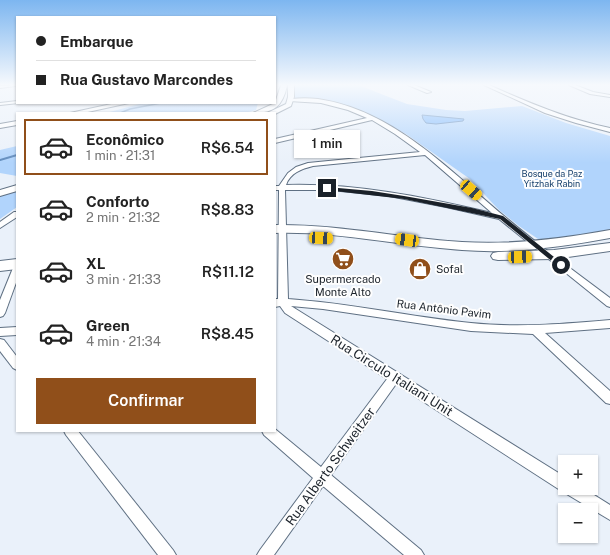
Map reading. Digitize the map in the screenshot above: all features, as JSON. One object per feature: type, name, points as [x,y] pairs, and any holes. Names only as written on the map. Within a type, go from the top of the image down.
[{"type":"main road","points":[[0,187],[16,182]]},
{"type":"main road","points":[[0,193],[16,188]]},
{"type":"main road","points":[[279,230],[319,230],[462,246],[509,248],[538,246],[610,234]]},
{"type":"main road","points":[[279,230],[482,256],[549,256],[575,254],[610,247]]},
{"type":"main road","points":[[0,258],[16,257]]},
{"type":"main road","points":[[0,266],[16,264]]},
{"type":"street","points":[[351,111],[388,127],[426,153],[549,256],[610,303]]},
{"type":"street","points":[[544,111],[577,123],[610,130]]},
{"type":"street","points":[[276,142],[371,119]]},
{"type":"street","points":[[0,126],[16,123]]},
{"type":"street","points":[[279,303],[278,188],[292,171],[300,167],[313,164],[426,153]]},
{"type":"street","points":[[278,188],[338,189],[372,192],[437,203],[502,217]]},
{"type":"street","points":[[0,226],[16,215]]},
{"type":"street","points":[[0,313],[16,271]]},
{"type":"street","name":"Rua Antônio Pavim","points":[[279,303],[323,305],[471,327],[536,330],[610,324]]},
{"type":"street","name":"Rua Circulo Italiani Unit","points":[[279,303],[558,481]]},
{"type":"street","points":[[536,330],[610,399]]},
{"type":"street","points":[[0,332],[16,331]]},
{"type":"street","points":[[0,343],[16,363]]},
{"type":"street","name":"Rua Alberto Schweitzer","points":[[265,555],[395,377]]},
{"type":"street","points":[[71,432],[168,555]]},
{"type":"street","points":[[269,432],[416,555]]},
{"type":"street","points":[[581,495],[610,513]]},
{"type":"green space","points":[[114,111],[253,111],[249,112],[110,112]]},
{"type":"green space","name":"Bosque da Paz Yitzhak Rabin","points":[[356,111],[535,111],[566,123],[610,136],[610,230],[541,241],[499,210],[470,179],[406,134],[377,119]]},
{"type":"green space","points":[[16,146],[16,176],[0,173],[0,150]]},
{"type":"green space","points":[[16,190],[16,208],[0,219],[0,195]]},
{"type":"water","points":[[422,115],[464,119],[463,121],[436,124],[426,123]]},
{"type":"waterway","points":[[0,160],[16,155]]},
{"type":"place","name":"Supermercado Monte Alto","points":[[343,259]]},
{"type":"place","name":"Sofal","points":[[420,269]]},
{"type":"route","points":[[327,188],[372,192],[404,197],[502,217],[561,265]]}]
